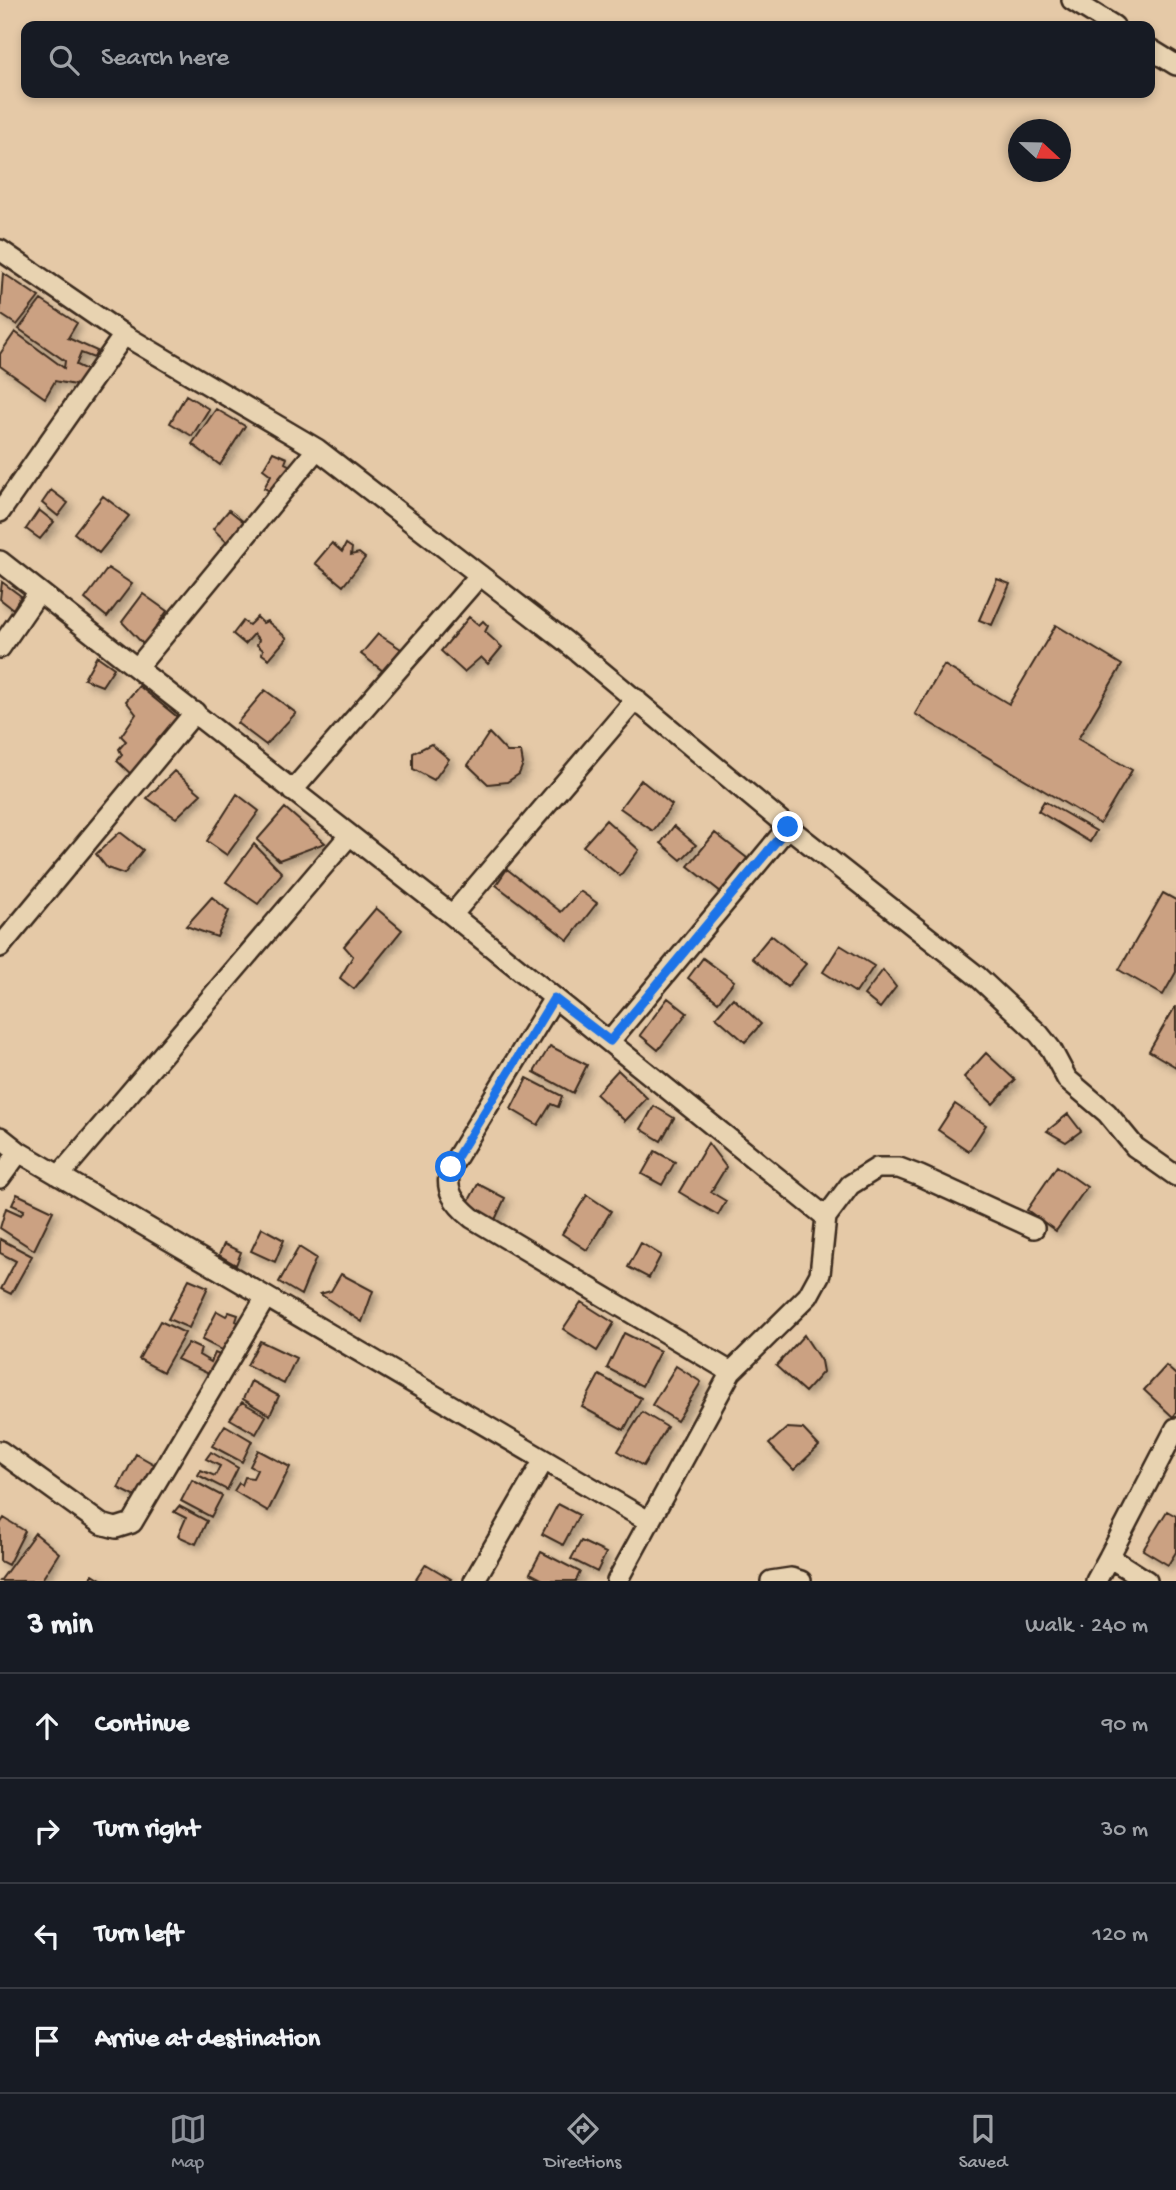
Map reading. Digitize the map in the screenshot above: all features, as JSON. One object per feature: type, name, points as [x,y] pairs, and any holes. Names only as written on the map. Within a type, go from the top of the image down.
[{"type":"street","points":[[1072,0],[1106,21]]},
{"type":"street","points":[[1155,52],[1176,65]]},
{"type":"street","points":[[0,250],[124,335],[317,449],[480,575],[636,699],[788,827],[977,976],[1038,1034],[1051,1049],[1067,1079],[1107,1113],[1135,1147],[1176,1176]]},
{"type":"street","points":[[0,512],[124,335]]},
{"type":"street","points":[[137,668],[317,449]]},
{"type":"street","points":[[0,561],[195,712],[348,837],[452,915],[826,1217]]},
{"type":"street","points":[[292,791],[480,575]]},
{"type":"street","points":[[0,648],[38,593]]},
{"type":"street","points":[[452,915],[636,699]]},
{"type":"street","points":[[0,947],[195,712]]},
{"type":"street","points":[[610,1041],[788,827]]},
{"type":"street","points":[[60,1176],[348,837]]},
{"type":"street","points":[[554,998],[451,1167],[447,1178],[448,1191],[472,1218],[731,1373]]},
{"type":"street","points":[[0,1137],[19,1152],[650,1522]]},
{"type":"street","points":[[0,1178],[19,1152]]},
{"type":"street","points":[[617,1581],[731,1373],[816,1285],[826,1217],[860,1176],[877,1168],[899,1168],[990,1205],[1034,1228]]},
{"type":"street","points":[[0,1451],[101,1524],[116,1528],[132,1523],[266,1297]]},
{"type":"street","points":[[1096,1581],[1176,1428]]},
{"type":"street","points":[[474,1581],[544,1460]]},
{"type":"street","points":[[1109,1557],[1147,1581]]},
{"type":"street","points":[[771,1581],[792,1578],[801,1581]]},
{"type":"building","points":[[3,273],[39,297],[17,325],[0,314]]},
{"type":"building","points":[[41,300],[77,323],[68,338],[97,351],[94,358],[81,353],[76,365],[87,370],[80,386],[55,381],[45,398],[0,366],[0,354],[15,332],[64,368],[65,361],[19,329]]},
{"type":"building","points":[[186,395],[209,409],[192,436],[170,423]]},
{"type":"building","points":[[216,409],[245,426],[220,465],[192,444]]},
{"type":"building","points":[[273,452],[287,458],[285,463],[294,468],[274,493],[264,488],[271,475],[263,469]]},
{"type":"building","points":[[51,490],[68,503],[58,516],[42,503]]},
{"type":"building","points":[[103,496],[129,516],[99,553],[74,533]]},
{"type":"building","points":[[39,510],[54,522],[40,539],[26,529]]},
{"type":"building","points":[[229,510],[249,526],[230,545],[213,529]]},
{"type":"building","points":[[332,543],[342,552],[346,544],[352,548],[351,555],[359,553],[365,558],[343,586],[315,563]]},
{"type":"building","points":[[108,568],[132,584],[107,617],[85,599]]},
{"type":"building","points":[[997,579],[1010,584],[992,625],[979,620]]},
{"type":"building","points":[[2,582],[21,596],[13,609],[0,599]]},
{"type":"building","points":[[143,594],[167,611],[144,645],[122,622]]},
{"type":"building","points":[[257,617],[263,623],[267,621],[287,638],[269,659],[262,654],[263,650],[257,645],[259,640],[254,634],[245,644],[233,634],[243,621],[249,625]]},
{"type":"building","points":[[469,617],[479,625],[483,621],[488,626],[485,632],[502,647],[488,664],[481,657],[464,672],[441,651]]},
{"type":"building","points":[[1056,625],[1122,665],[1078,739],[1132,770],[1100,824],[915,714],[944,665],[1009,704]]},
{"type":"building","points":[[378,634],[401,649],[383,671],[361,654]]},
{"type":"building","points":[[97,656],[114,668],[102,686],[84,679]]},
{"type":"building","points":[[139,686],[181,720],[134,777],[117,761],[122,755],[119,749],[126,741],[121,736],[136,714],[126,701]]},
{"type":"building","points":[[265,690],[296,713],[266,745],[237,723]]},
{"type":"building","points":[[489,733],[507,752],[521,752],[523,764],[519,774],[507,782],[488,784],[468,765]]},
{"type":"building","points":[[431,744],[449,759],[434,780],[413,769],[413,753]]},
{"type":"building","points":[[174,771],[201,794],[176,818],[147,798]]},
{"type":"building","points":[[641,780],[672,805],[653,831],[620,808]]},
{"type":"building","points":[[237,794],[259,811],[227,855],[207,841]]},
{"type":"building","points":[[1044,801],[1096,831],[1090,842],[1038,811]]},
{"type":"building","points":[[285,808],[325,843],[279,860],[257,840]]},
{"type":"building","points":[[606,820],[639,850],[620,876],[583,846]]},
{"type":"building","points":[[674,826],[696,845],[681,860],[661,843]]},
{"type":"building","points":[[120,832],[143,850],[124,874],[107,868],[96,854]]},
{"type":"building","points":[[715,833],[747,858],[721,892],[688,866]]},
{"type":"building","points":[[254,844],[282,873],[258,904],[226,882]]},
{"type":"building","points":[[507,869],[561,912],[580,891],[597,903],[568,940],[496,885]]},
{"type":"building","points":[[1163,893],[1176,900],[1176,972],[1163,995],[1119,970]]},
{"type":"building","points":[[212,897],[229,911],[217,937],[186,926]]},
{"type":"building","points":[[376,908],[402,930],[354,989],[340,978],[353,956],[344,946]]},
{"type":"building","points":[[771,935],[806,964],[787,987],[752,958]]},
{"type":"building","points":[[840,945],[874,966],[856,993],[823,972]]},
{"type":"building","points":[[703,958],[734,981],[718,1002],[688,978]]},
{"type":"building","points":[[883,970],[896,987],[880,1008],[864,995]]},
{"type":"building","points":[[668,998],[687,1013],[658,1050],[640,1035]]},
{"type":"building","points":[[733,998],[761,1024],[745,1042],[716,1017]]},
{"type":"building","points":[[1176,1007],[1176,1067],[1149,1051]]},
{"type":"building","points":[[550,1046],[587,1065],[573,1093],[534,1072]]},
{"type":"building","points":[[986,1053],[1015,1080],[993,1104],[964,1077]]},
{"type":"building","points":[[618,1070],[647,1098],[625,1121],[596,1094]]},
{"type":"building","points":[[527,1078],[562,1096],[558,1107],[551,1104],[538,1125],[511,1109]]},
{"type":"building","points":[[955,1104],[986,1125],[969,1151],[938,1130]]},
{"type":"building","points":[[654,1106],[674,1118],[661,1141],[641,1129]]},
{"type":"building","points":[[1068,1114],[1081,1131],[1066,1142],[1047,1131]]},
{"type":"building","points":[[708,1143],[726,1167],[711,1192],[726,1201],[718,1215],[679,1192]]},
{"type":"building","points":[[655,1151],[675,1162],[662,1185],[642,1174]]},
{"type":"building","points":[[1057,1166],[1087,1187],[1056,1231],[1027,1210]]},
{"type":"building","points":[[478,1184],[505,1198],[494,1222],[467,1204]]},
{"type":"building","points":[[17,1194],[53,1211],[34,1250],[0,1228],[6,1208],[21,1215],[24,1210],[12,1205]]},
{"type":"building","points":[[587,1195],[611,1211],[587,1250],[562,1234]]},
{"type":"building","points":[[262,1228],[284,1240],[275,1262],[251,1251]]},
{"type":"building","points":[[0,1239],[32,1256],[11,1294],[1,1289],[16,1261],[0,1253]]},
{"type":"building","points":[[641,1243],[661,1255],[649,1278],[628,1267]]},
{"type":"building","points":[[224,1244],[241,1252],[236,1265],[219,1255]]},
{"type":"building","points":[[299,1247],[316,1258],[301,1295],[279,1282]]},
{"type":"building","points":[[341,1274],[373,1291],[362,1322],[320,1294],[331,1291]]},
{"type":"building","points":[[189,1279],[208,1287],[189,1328],[168,1319]]},
{"type":"building","points":[[581,1302],[614,1323],[597,1351],[563,1329]]},
{"type":"building","points":[[217,1311],[226,1316],[229,1312],[238,1315],[236,1321],[245,1326],[230,1354],[202,1340]]},
{"type":"building","points":[[160,1321],[185,1333],[163,1372],[139,1359]]},
{"type":"building","points":[[624,1333],[660,1351],[642,1386],[607,1368]]},
{"type":"building","points":[[804,1335],[821,1361],[823,1372],[805,1392],[776,1366]]},
{"type":"building","points":[[260,1341],[296,1358],[284,1384],[247,1365]]},
{"type":"building","points":[[188,1343],[201,1349],[199,1355],[211,1362],[215,1353],[222,1356],[213,1376],[177,1359]]},
{"type":"building","points":[[676,1366],[701,1382],[677,1421],[652,1405]]},
{"type":"building","points":[[1166,1366],[1176,1375],[1176,1413],[1173,1417],[1144,1390]]},
{"type":"building","points":[[599,1375],[641,1398],[624,1430],[582,1407]]},
{"type":"building","points":[[251,1381],[279,1396],[270,1415],[243,1399]]},
{"type":"building","points":[[242,1402],[266,1416],[256,1434],[230,1419]]},
{"type":"building","points":[[642,1412],[667,1427],[643,1466],[618,1451]]},
{"type":"building","points":[[225,1425],[252,1441],[242,1462],[212,1446]]},
{"type":"building","points":[[787,1428],[803,1429],[819,1446],[794,1470],[769,1444]]},
{"type":"building","points":[[258,1450],[290,1467],[268,1511],[234,1491],[239,1483],[242,1485],[245,1477],[253,1478],[257,1470],[250,1466]]},
{"type":"building","points":[[211,1452],[238,1468],[227,1490],[198,1475],[201,1470],[215,1476],[220,1466],[206,1459]]},
{"type":"building","points":[[136,1454],[159,1467],[142,1500],[118,1488]]},
{"type":"building","points":[[192,1480],[222,1496],[211,1517],[181,1501]]},
{"type":"building","points":[[558,1504],[579,1515],[563,1545],[542,1534]]},
{"type":"building","points":[[179,1506],[207,1521],[196,1544],[178,1536],[186,1518],[174,1512]]},
{"type":"building","points":[[1167,1511],[1176,1516],[1176,1552],[1168,1565],[1143,1550]]},
{"type":"building","points":[[4,1518],[25,1531],[8,1565],[0,1561],[0,1524]]},
{"type":"building","points":[[35,1533],[59,1553],[41,1581],[0,1581]]},
{"type":"building","points":[[581,1541],[606,1553],[597,1572],[571,1559]]},
{"type":"building","points":[[541,1552],[580,1572],[576,1581],[545,1581],[530,1573]]},
{"type":"building","points":[[426,1564],[451,1579],[415,1581]]},
{"type":"building","points":[[93,1574],[104,1581],[89,1581]]},
{"type":"route","points":[[451,1167],[554,998],[610,1041],[788,827]]}]
